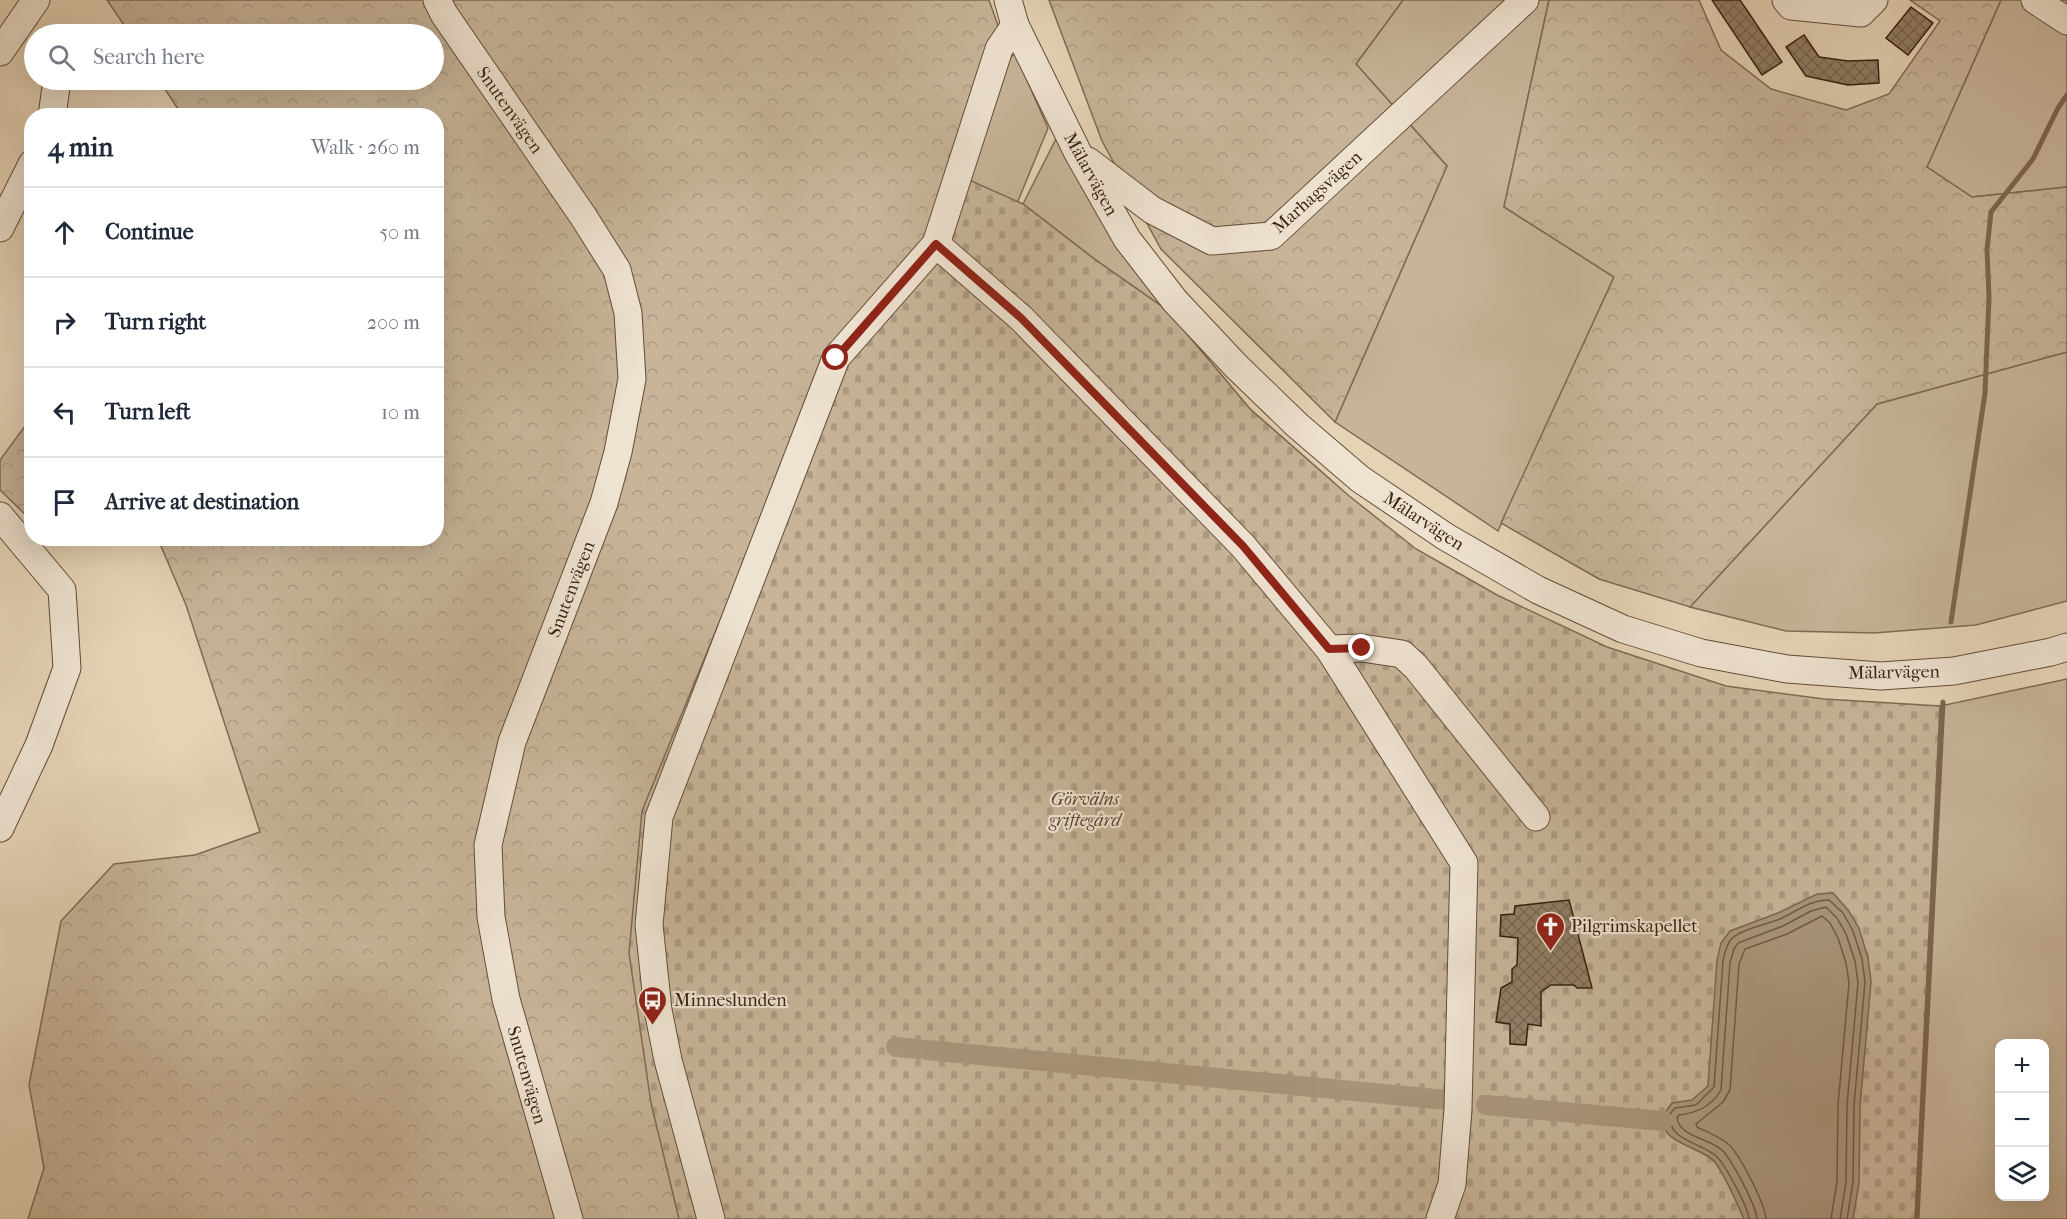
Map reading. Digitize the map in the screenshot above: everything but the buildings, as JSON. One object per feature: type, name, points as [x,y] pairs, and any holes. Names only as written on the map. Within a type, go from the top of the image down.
[{"type":"street","name":"Snutenvägen","points":[[437,0],[444,14],[583,216],[616,270],[628,313],[632,379],[618,453],[604,503],[512,742],[488,845],[491,917],[506,999],[569,1219]]},
{"type":"street","name":"Marhagsvägen","points":[[1078,153],[1152,210],[1212,241],[1271,236],[1525,0]]},
{"type":"street","points":[[1786,0],[1791,6],[1861,13],[1874,0]]},
{"type":"street","points":[[2035,0],[2067,21]]},
{"type":"street","name":"Mälarvägen","points":[[1011,12],[1078,153],[1127,239],[1175,301],[1236,366],[1297,425],[1360,479],[1446,537],[1538,590],[1634,632],[1701,653],[1787,669],[1881,676],[1954,671],[2067,647]]},
{"type":"street","points":[[711,1219],[668,1060],[658,1010],[649,925],[659,816],[836,358],[936,244],[1011,12]]},
{"type":"street","points":[[0,52],[24,26]]},
{"type":"street","points":[[53,108],[56,90]]},
{"type":"street","points":[[0,228],[24,180]]},
{"type":"street","points":[[936,244],[1021,318],[1235,537],[1329,649],[1464,863],[1458,1109],[1452,1184],[1440,1219]]},
{"type":"street","points":[[0,516],[24,545]]},
{"type":"street","points":[[0,828],[39,745],[67,668],[62,590],[25,546]]},
{"type":"street","points":[[1329,649],[1362,648],[1402,654],[1416,667],[1536,817]]},
{"type":"green space","points":[[107,0],[989,0],[1000,31],[923,242],[1097,261],[1167,310],[1250,409],[1333,482],[1486,1219],[28,1219],[44,1168],[29,1085],[61,921],[114,864],[195,855],[260,832],[186,605],[161,546],[444,546],[444,108],[177,108],[166,90],[444,90],[444,24],[123,24]]},
{"type":"green space","points":[[1049,0],[1403,0],[1356,64],[1447,166],[1335,422],[1161,249],[1102,141]]},
{"type":"green space","points":[[1403,0],[1549,0],[1504,207],[1614,277],[1498,531],[1335,422],[1447,166],[1356,64]]},
{"type":"green space","points":[[1549,0],[1699,0],[1721,50],[1771,89],[1846,110],[1889,94],[1940,21],[1910,0],[2001,0],[1927,167],[1972,197],[2067,187],[2067,352],[1877,404],[1690,607],[1599,579],[1501,523],[1614,277],[1504,207]]},
{"type":"green space","points":[[2001,0],[2067,0],[2067,187],[1972,197],[1927,167]]},
{"type":"green space","points":[[1015,53],[1048,128],[1018,201],[994,251],[961,226],[967,159],[1003,65]]},
{"type":"green space","points":[[1060,131],[1167,310],[1097,261],[1023,204]]},
{"type":"green space","name":"Görvälns griftegård","points":[[949,171],[1023,204],[1097,261],[1167,310],[1250,409],[1348,495],[1416,549],[1497,595],[1607,647],[1726,686],[1824,699],[1940,706],[1915,1219],[679,1219],[651,1103],[629,953],[642,811],[830,352],[923,242]]},
{"type":"green space","points":[[2067,352],[2067,601],[1976,625],[1874,633],[1786,631],[1690,607],[1877,404]]},
{"type":"green space","points":[[24,427],[24,513],[0,490],[0,460]]},
{"type":"green space","points":[[2067,679],[2067,1219],[1915,1219],[1940,706]]},
{"type":"water","points":[[1833,893],[1848,910],[1859,928],[1868,958],[1871,982],[1860,1106],[1859,1183],[1853,1219],[1744,1219],[1727,1181],[1714,1161],[1707,1155],[1676,1140],[1668,1133],[1663,1125],[1664,1115],[1672,1103],[1692,1100],[1708,1086],[1717,960],[1721,943],[1730,931],[1778,913],[1817,894]]},
{"type":"waterway","points":[[1951,622],[1985,393],[1989,297],[1987,250],[1991,212],[2033,159],[2058,108],[2067,95]]},
{"type":"waterway","points":[[1917,1219],[1943,702]]},
{"type":"waterway","points":[[896,1047],[918,1049]]},
{"type":"waterway","points":[[927,1050],[1446,1100]]},
{"type":"waterway","points":[[1486,1105],[1663,1121]]},
{"type":"place","name":"Pilgrimskapellet","points":[[1550,952]]},
{"type":"place","name":"Minneslunden","points":[[653,1026]]},
{"type":"route","points":[[836,358],[936,244],[1021,318],[1243,546],[1329,649],[1362,648]]}]
